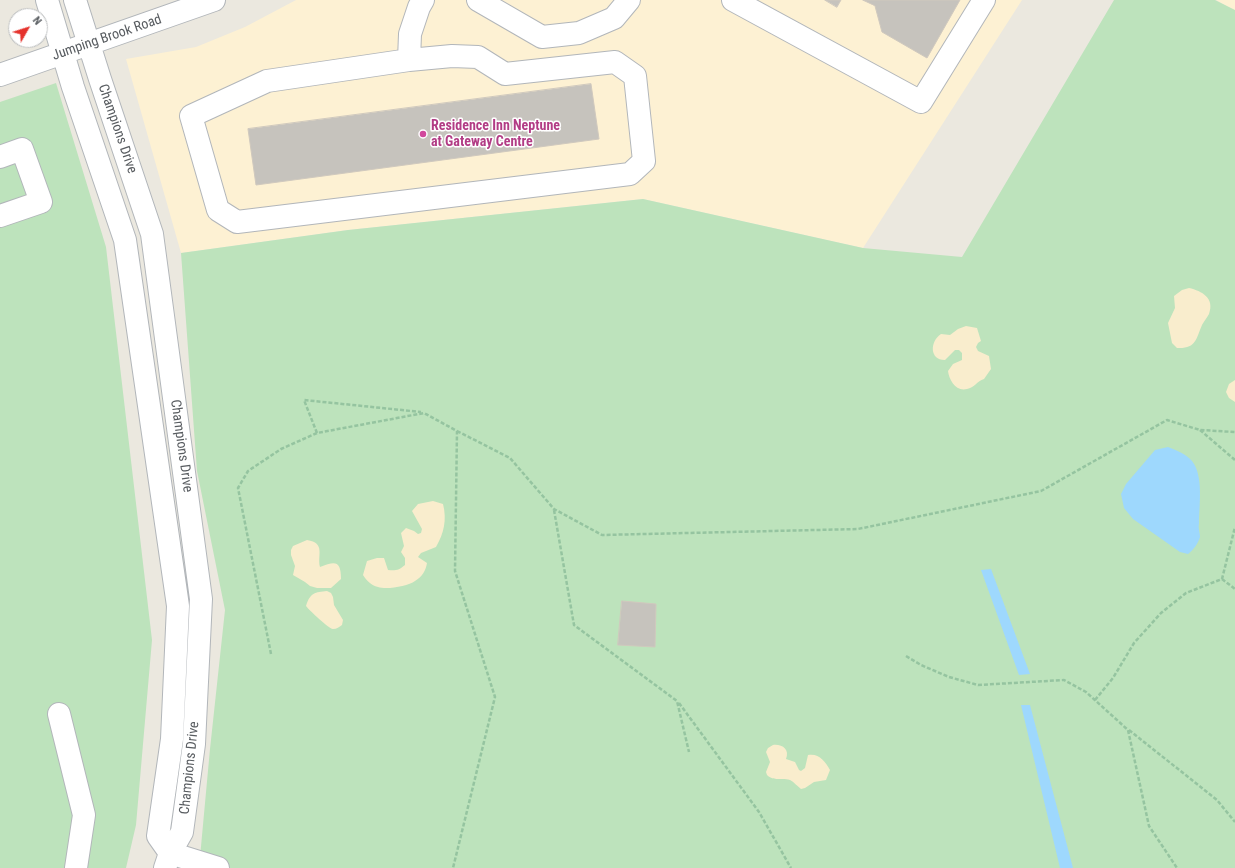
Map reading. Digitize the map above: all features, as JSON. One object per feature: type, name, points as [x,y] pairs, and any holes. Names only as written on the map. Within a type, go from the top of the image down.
[{"type":"street","name":"Champions Drive","points":[[47,0],[62,53],[125,240],[178,606],[172,739],[158,836],[167,861]]},
{"type":"street","name":"Champions Drive","points":[[75,0],[152,234],[201,599],[194,744],[182,832],[167,861]]},
{"type":"street","name":"Jumping Brook Road","points":[[0,74],[214,0]]},
{"type":"street","points":[[409,60],[410,34],[419,7],[423,0]]},
{"type":"street","points":[[478,0],[542,37],[579,33],[614,18],[629,0]]},
{"type":"street","points":[[733,0],[921,102],[984,0]]},
{"type":"street","points":[[452,56],[478,57],[505,74],[614,62],[634,76],[644,161],[630,174],[237,222],[218,210],[192,116],[267,81],[409,60],[452,56]]},
{"type":"street","points":[[0,157],[22,149],[41,202],[0,216]]},
{"type":"street","points":[[119,224],[146,215]]},
{"type":"street","points":[[59,714],[84,815],[76,868]]},
{"type":"street","points":[[167,861],[218,868]]},
{"type":"path","points":[[317,434],[304,400],[424,412],[510,458],[554,509],[602,535],[858,529],[1041,491],[1167,420],[1200,430],[1235,432]]},
{"type":"path","points":[[271,654],[238,488],[248,471],[281,449],[317,434],[424,412]]},
{"type":"path","points":[[1200,430],[1235,460]]},
{"type":"path","points":[[453,868],[495,697],[455,570],[457,431]]},
{"type":"path","points":[[554,509],[574,625],[677,701],[759,812],[791,868]]},
{"type":"path","points":[[1222,580],[1235,526]]},
{"type":"path","points":[[1222,580],[1235,589]]},
{"type":"path","points":[[1094,700],[1113,678],[1134,643],[1161,613],[1186,593],[1222,580]]},
{"type":"path","points":[[906,656],[949,678],[978,685],[1064,680],[1086,692],[1128,730],[1217,800],[1235,822]]},
{"type":"path","points":[[677,701],[688,752]]},
{"type":"path","points":[[1128,730],[1149,826],[1177,868]]},
{"type":"shaded area","points":[[296,0],[1022,0],[863,248],[643,199],[348,230],[181,253],[126,59],[196,47],[245,27]]},
{"type":"shaded area","points":[[1216,0],[1235,0],[1235,11]]},
{"type":"green space","points":[[1114,0],[1215,0],[1235,10],[1235,868],[199,868],[225,610],[197,471],[181,253],[348,230],[643,199],[863,248],[962,257]]},
{"type":"green space","points":[[56,83],[106,247],[152,640],[136,825],[126,868],[0,868],[0,102]]},
{"type":"sand","points":[[1189,288],[1203,293],[1206,296],[1210,304],[1209,314],[1192,345],[1177,348],[1172,343],[1168,323],[1175,308],[1174,296],[1182,290]]},
{"type":"sand","points":[[966,326],[977,328],[981,341],[976,347],[978,351],[989,356],[991,369],[984,379],[972,387],[960,389],[956,387],[950,378],[948,371],[953,364],[962,360],[962,353],[959,350],[955,350],[945,360],[940,359],[934,354],[933,345],[937,337],[941,334],[950,335],[958,329]]},
{"type":"sand","points":[[1235,380],[1235,402],[1229,398],[1226,392],[1229,384]]},
{"type":"sand","points":[[433,501],[443,504],[445,516],[444,526],[436,547],[421,553],[418,557],[427,563],[425,571],[422,575],[412,583],[397,587],[382,588],[369,582],[363,575],[367,561],[377,558],[384,558],[388,570],[397,570],[405,565],[405,558],[401,552],[404,546],[401,533],[406,528],[418,534],[421,533],[422,529],[412,511],[418,504]]},
{"type":"sand","points":[[307,540],[317,544],[319,547],[320,567],[333,563],[338,565],[340,568],[341,579],[331,588],[317,588],[310,586],[293,575],[295,566],[291,555],[291,550],[293,546]]},
{"type":"sand","points":[[327,591],[331,593],[334,605],[343,620],[342,625],[336,629],[327,626],[306,606],[311,596],[319,592]]},
{"type":"sand","points":[[773,745],[782,746],[787,752],[786,759],[795,762],[801,771],[805,768],[808,755],[818,756],[824,761],[830,770],[826,780],[814,782],[801,789],[790,780],[775,779],[770,777],[766,772],[770,762],[766,752],[768,748]]},
{"type":"water","points":[[1168,447],[1187,456],[1196,467],[1198,475],[1200,491],[1200,537],[1195,547],[1188,554],[1180,552],[1133,519],[1124,508],[1121,494],[1126,484],[1155,450]]},
{"type":"water","points":[[991,569],[1030,674],[1019,675],[981,570]]},
{"type":"water","points":[[1021,705],[1030,705],[1073,868],[1060,868]]},
{"type":"building","points":[[825,0],[841,0],[837,7]]},
{"type":"building","points":[[863,0],[960,0],[927,58],[882,32],[875,6]]},
{"type":"building","name":"Residence Inn Neptune at Gateway Centre","points":[[591,84],[599,139],[256,185],[248,129]]},
{"type":"building","points":[[622,601],[656,604],[655,647],[618,645]]},
{"type":"place","name":"Residence Inn Neptune at Gateway Centre","points":[[423,134]]}]
